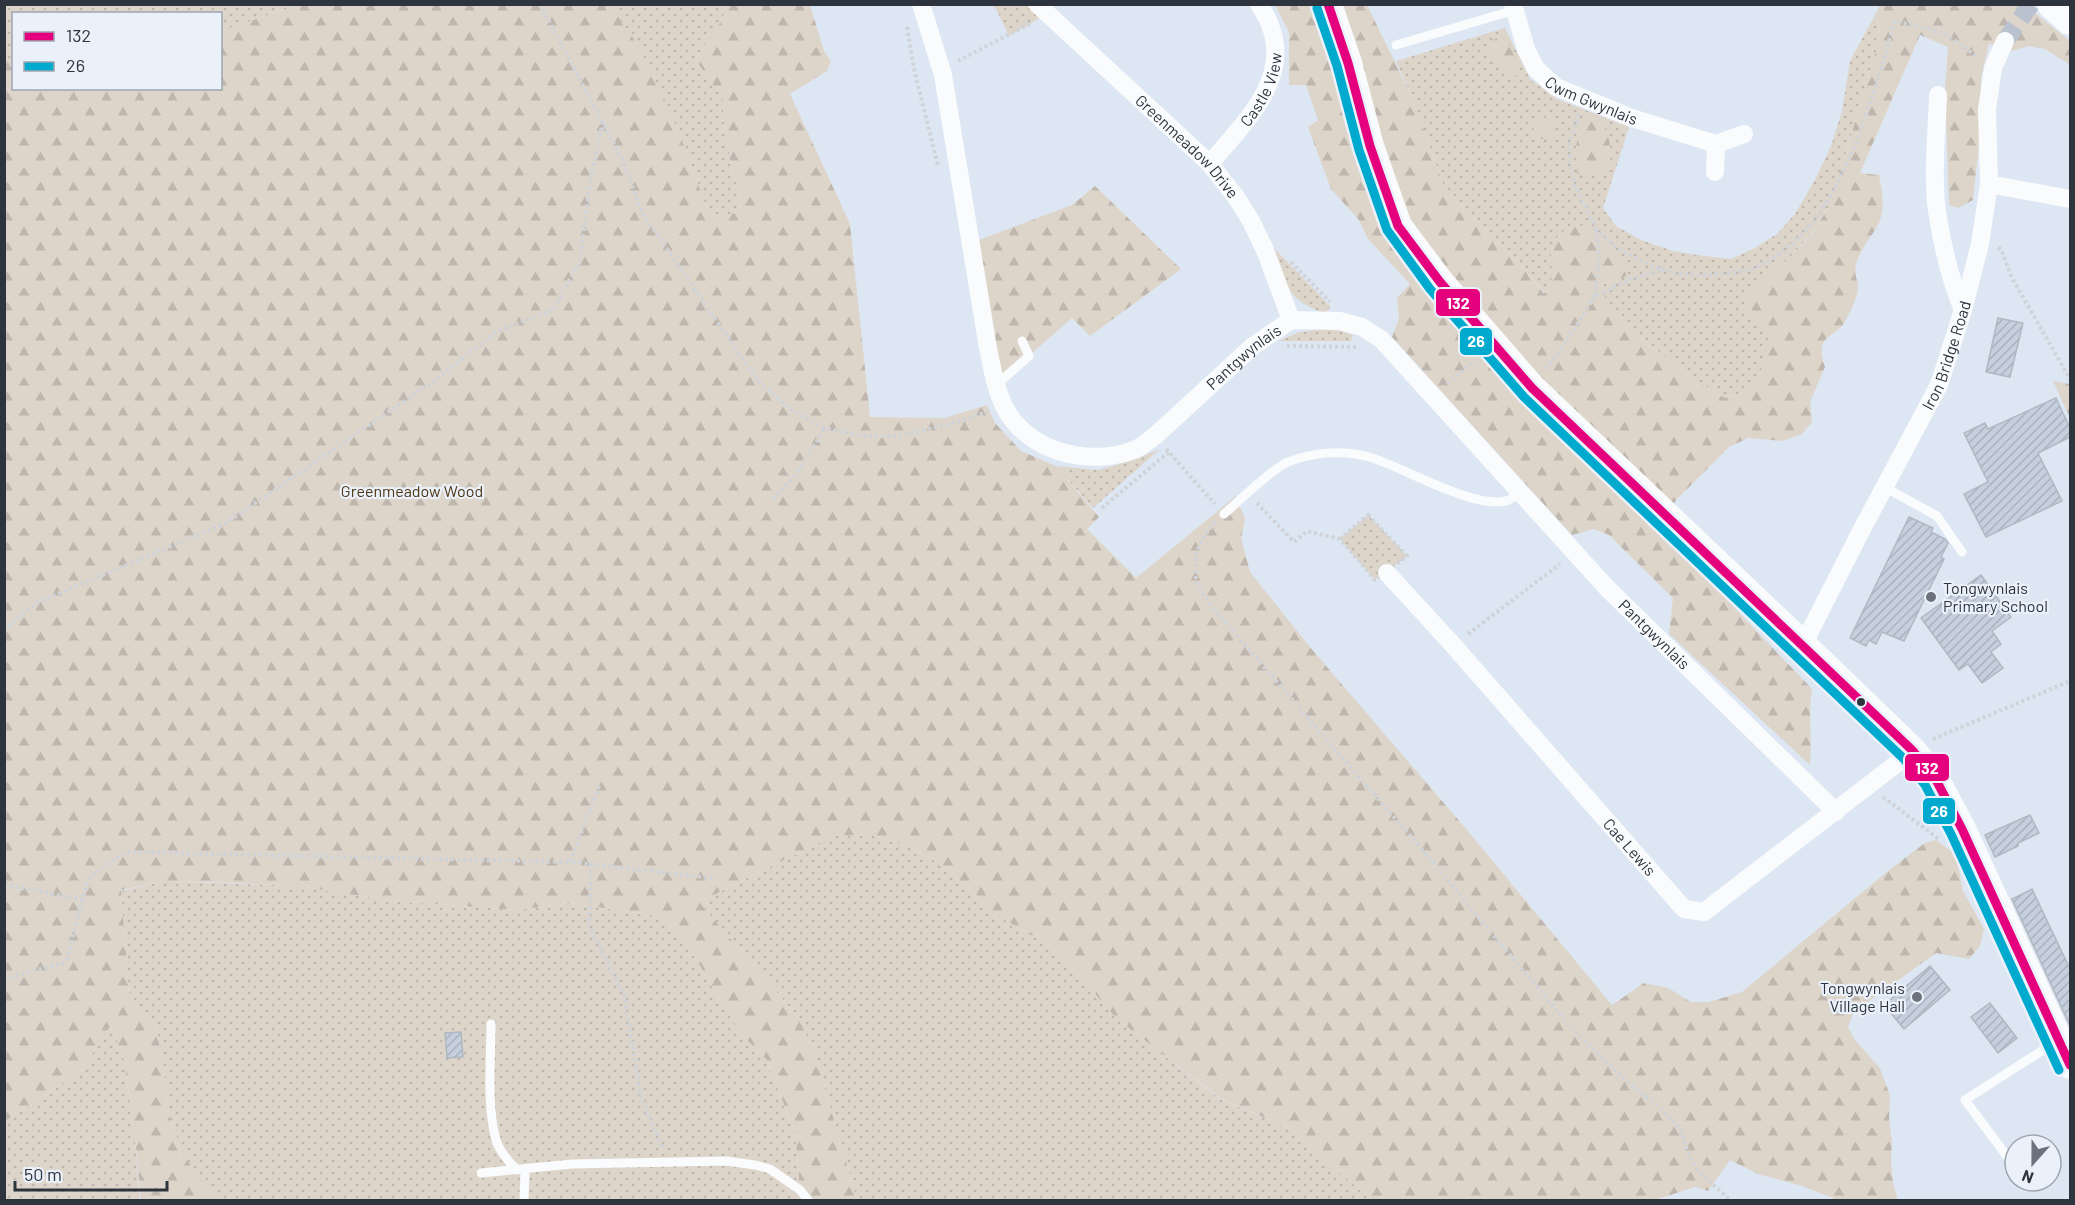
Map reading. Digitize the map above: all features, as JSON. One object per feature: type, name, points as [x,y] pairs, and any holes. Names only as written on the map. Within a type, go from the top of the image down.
[{"type":"highway","points":[[2052,4],[2070,20]]},
{"type":"main road","points":[[1328,4],[1348,63],[1370,146],[1398,226],[1440,282],[1532,388],[1803,645],[1911,750],[1935,778],[1962,829],[2070,1065]]},
{"type":"street","name":"Pantgwynlais","points":[[921,4],[941,69],[996,385],[1004,406],[1014,421],[1029,436],[1061,453],[1094,456],[1120,454],[1138,448],[1155,436],[1253,346],[1291,320],[1323,320],[1362,327],[1381,339],[1607,588],[1836,812]]},
{"type":"street","name":"Castle View","points":[[1210,164],[1264,96],[1273,75],[1276,46],[1270,24],[1259,4]]},
{"type":"street","name":"Cwm Gwynlais","points":[[1514,7],[1526,49],[1536,69],[1556,87],[1632,118],[1716,144]]},
{"type":"street","name":"Greenmeadow Drive","points":[[1042,9],[1210,164],[1236,196],[1265,250],[1291,320]]},
{"type":"street","name":"Iron Bridge Road","points":[[1803,645],[1939,385],[1963,310],[1980,244],[1989,184],[1987,110],[1993,68],[2005,41]]},
{"type":"street","points":[[1938,95],[1937,210],[1951,281],[1963,310]]},
{"type":"street","points":[[1715,172],[1716,144],[1744,134]]},
{"type":"street","points":[[1989,184],[2070,199]]},
{"type":"street","name":"Cae Lewis","points":[[1387,573],[1454,645],[1684,909],[1704,912],[1836,812],[1911,750]]},
{"type":"lane","points":[[1396,45],[1514,7]]},
{"type":"lane","points":[[996,385],[1029,356],[1022,341]]},
{"type":"lane","points":[[1224,514],[1285,463],[1307,456],[1340,453],[1370,458],[1447,490],[1487,501],[1508,500],[1520,492]]},
{"type":"lane","points":[[1884,487],[1937,516],[1962,552]]},
{"type":"lane","points":[[491,1024],[494,1125],[502,1153],[521,1169],[524,1200]]},
{"type":"lane","points":[[2003,1151],[1965,1100],[2059,1040]]},
{"type":"lane","points":[[481,1173],[572,1164],[726,1161],[770,1169],[783,1176],[808,1200]]},
{"type":"path","points":[[540,4],[622,159],[643,214],[758,381],[790,408],[825,428],[865,436],[895,436],[944,426],[1004,406]]},
{"type":"path","points":[[941,69],[1009,36],[1042,9]]},
{"type":"path","points":[[1596,229],[1628,255],[1662,269],[1694,276],[1727,274],[1754,268],[1776,256],[1805,231],[1848,164],[1865,120],[1895,21],[1944,33],[1993,68]]},
{"type":"path","points":[[906,26],[936,164],[962,194]]},
{"type":"path","points":[[1532,388],[1595,296],[1599,257],[1596,229],[1575,185],[1569,164],[1569,145],[1584,99]]},
{"type":"path","points":[[4,630],[36,603],[226,523],[441,376],[496,332],[554,309],[580,260],[591,176],[603,122]]},
{"type":"path","points":[[1980,244],[2001,249],[2012,278],[2070,379]]},
{"type":"path","points":[[1284,255],[1351,324]]},
{"type":"path","points":[[1595,296],[1631,279],[1662,269]]},
{"type":"path","points":[[1433,397],[1494,344]]},
{"type":"path","points":[[1253,346],[1388,347]]},
{"type":"path","points":[[773,499],[797,473],[825,428]]},
{"type":"path","points":[[1155,436],[1224,514],[1206,532],[1196,554],[1196,579],[1212,607],[1427,855],[1572,1029],[1632,1086],[1657,1105],[1681,1130],[1695,1168],[1730,1200]]},
{"type":"path","points":[[1102,508],[1169,452]]},
{"type":"path","points":[[1248,493],[1294,542],[1306,531],[1340,539],[1376,580],[1407,556],[1368,515],[1340,539]]},
{"type":"path","points":[[1454,645],[1575,553]]},
{"type":"path","points":[[1911,750],[2070,681]]},
{"type":"path","points":[[570,862],[599,786]]},
{"type":"path","points":[[1868,786],[1943,842]]},
{"type":"path","points":[[4,979],[66,962],[88,879],[125,852],[570,862],[712,878]]},
{"type":"path","points":[[591,864],[589,925],[624,995],[641,1097],[668,1162]]},
{"type":"path","points":[[4,884],[82,900]]},
{"type":"green space","points":[[5,5],[298,5],[222,31],[222,12],[12,12],[12,58],[5,60]]},
{"type":"green space","name":"Greenmeadow Wood","points":[[298,5],[610,5],[633,38],[657,83],[684,145],[707,209],[722,216],[738,211],[741,196],[732,172],[723,117],[724,101],[696,60],[703,47],[714,35],[724,14],[717,5],[810,5],[824,51],[831,61],[827,71],[790,94],[850,224],[870,417],[945,418],[987,405],[995,423],[1021,451],[1056,466],[1099,517],[1087,529],[1136,578],[1236,496],[1245,519],[1241,538],[1250,572],[1309,646],[1467,830],[1612,1005],[1644,983],[1668,988],[1691,1002],[1709,1002],[1742,992],[1925,843],[1936,840],[1956,855],[1963,891],[1984,929],[1980,946],[1969,959],[1936,953],[1854,1012],[1848,1027],[1855,1040],[1880,1068],[1890,1096],[1891,1161],[1893,1183],[1898,1200],[1838,1200],[1802,1186],[1758,1174],[1730,1160],[1708,1191],[1695,1187],[1655,1200],[1371,1200],[1294,1131],[1221,1099],[1117,1019],[1057,950],[1003,919],[941,864],[907,846],[873,835],[833,836],[699,902],[798,1017],[815,1054],[857,1200],[795,1200],[800,1190],[795,1132],[766,1059],[740,1033],[696,959],[664,917],[570,903],[518,910],[393,901],[298,886],[210,882],[166,881],[121,890],[129,993],[156,1028],[169,1115],[182,1153],[208,1189],[222,1200],[141,1200],[124,1060],[111,1025],[82,1069],[5,1121],[5,60],[12,58],[12,90],[222,90],[222,31]]},
{"type":"green space","points":[[610,5],[717,5],[724,14],[714,35],[703,47],[696,60],[724,100],[723,117],[732,172],[741,196],[738,211],[722,216],[707,209],[690,162]]},
{"type":"green space","points":[[992,5],[1054,5],[1047,14],[1009,36]]},
{"type":"green space","points":[[1275,5],[1367,5],[1412,97],[1443,184],[1463,208],[1523,267],[1544,294],[1552,278],[1551,256],[1554,240],[1574,224],[1596,229],[1605,248],[1626,266],[1626,276],[1604,283],[1602,292],[1610,305],[1620,313],[1625,324],[1690,377],[1725,398],[1744,393],[1755,382],[1764,363],[1770,331],[1749,317],[1747,297],[1758,283],[1790,257],[1812,234],[1831,203],[1878,44],[1880,26],[1875,15],[1880,5],[2025,5],[2070,41],[2070,65],[2045,49],[2028,46],[2012,51],[1989,44],[1981,78],[1980,135],[1973,200],[1958,208],[1949,205],[1945,87],[1948,47],[1920,35],[1860,173],[1879,175],[1883,200],[1882,213],[1878,225],[1857,261],[1856,299],[1843,325],[1824,341],[1822,355],[1825,367],[1810,402],[1812,422],[1802,434],[1783,441],[1748,438],[1729,447],[1678,498],[1656,526],[1812,689],[1810,765],[1669,634],[1673,598],[1609,535],[1594,529],[1572,535],[1392,337],[1399,318],[1397,298],[1410,284],[1368,239],[1359,220],[1331,189],[1308,127],[1318,120],[1306,85],[1289,85],[1289,32]]},
{"type":"green space","points":[[1875,15],[1880,26],[1878,44],[1831,203],[1812,233],[1790,257],[1762,326],[1771,331],[1764,363],[1755,382],[1744,393],[1725,398],[1690,377],[1625,324],[1620,313],[1610,305],[1602,292],[1604,283],[1618,280],[1596,229],[1551,256],[1553,278],[1545,294],[1523,267],[1463,208],[1443,184],[1412,97],[1396,61],[1505,28],[1530,79],[1557,99],[1629,127],[1603,208],[1616,226],[1641,240],[1673,251],[1731,259],[1777,234],[1795,214],[1831,146],[1842,111],[1850,61]]},
{"type":"green space","points":[[1499,35],[1514,53],[1518,64],[1517,75],[1509,76],[1490,61],[1491,46]]},
{"type":"green space","points":[[1589,113],[1600,116],[1609,138],[1611,155],[1610,162],[1600,173],[1583,176],[1577,173],[1577,141],[1581,126]]},
{"type":"green space","points":[[1539,117],[1548,118],[1554,124],[1554,134],[1551,139],[1540,139],[1533,134],[1534,125]]},
{"type":"green space","points":[[1095,186],[1181,269],[1090,336],[1072,318],[996,385],[971,243],[1072,205]]},
{"type":"green space","points":[[1270,244],[1331,307],[1324,313],[1293,295],[1283,279]]},
{"type":"green space","points":[[1325,329],[1353,335],[1351,341],[1279,341],[1299,332]]},
{"type":"green space","points":[[2053,381],[2070,384],[2070,418]]},
{"type":"green space","points":[[1160,449],[1093,508],[1056,466],[1098,470],[1134,460]]},
{"type":"green space","points":[[1368,515],[1407,556],[1375,580],[1340,539]]},
{"type":"green space","points":[[873,835],[907,846],[941,864],[1003,919],[1057,950],[1117,1019],[1220,1099],[1294,1131],[1371,1200],[857,1200],[815,1054],[798,1017],[699,902],[833,836]]},
{"type":"green space","points":[[166,881],[298,886],[393,901],[518,910],[570,903],[664,917],[696,959],[740,1033],[766,1059],[795,1132],[800,1190],[795,1200],[222,1200],[208,1190],[182,1153],[169,1115],[156,1028],[129,993],[121,891]]},
{"type":"green space","points":[[111,1024],[124,1060],[135,1137],[140,1200],[5,1200],[5,1121],[82,1069]]},
{"type":"building","points":[[1998,318],[2023,323],[2010,377],[1986,372]]},
{"type":"building","points":[[2056,398],[2070,428],[2070,437],[2038,453],[2062,501],[1986,537],[1964,494],[1988,482],[1964,433],[1985,423],[1988,429]]},
{"type":"building","points":[[1909,517],[1933,528],[1931,532],[1945,539],[1948,543],[1941,557],[1944,559],[1904,641],[1882,632],[1876,644],[1869,640],[1866,646],[1850,638]]},
{"type":"building","points":[[1981,575],[2011,617],[1992,631],[2001,644],[1991,652],[2003,668],[1982,683],[1968,664],[1959,670],[1921,618]]},
{"type":"building","points":[[2030,815],[2039,833],[1995,857],[1985,835]]},
{"type":"building","points":[[2032,889],[2070,969],[2070,1026],[2012,899]]},
{"type":"building","name":"Tongwynlais Village Hall","points":[[1930,966],[1950,990],[1904,1029],[1884,1005]]},
{"type":"building","points":[[1990,1003],[2017,1038],[1998,1053],[1971,1017]]},
{"type":"building","points":[[461,1032],[463,1057],[447,1058],[445,1033]]},
{"type":"tunnel","points":[[2005,41],[2031,4]]},
{"type":"transit line","name":"132","points":[[1328,4],[1348,63],[1370,146],[1398,226],[1440,282],[1532,388],[1913,751],[1935,778],[1962,829],[2070,1065]]},
{"type":"transit line","name":"26","points":[[1317,8],[1337,66],[1359,150],[1387,230],[1430,289],[1524,397],[1904,759],[1925,785],[1951,834],[2059,1070]]},
{"type":"place","name":"Tongwynlais Primary School","points":[[1931,597]]},
{"type":"place","name":"Tongwynlais Village Hall","points":[[1917,997]]}]
